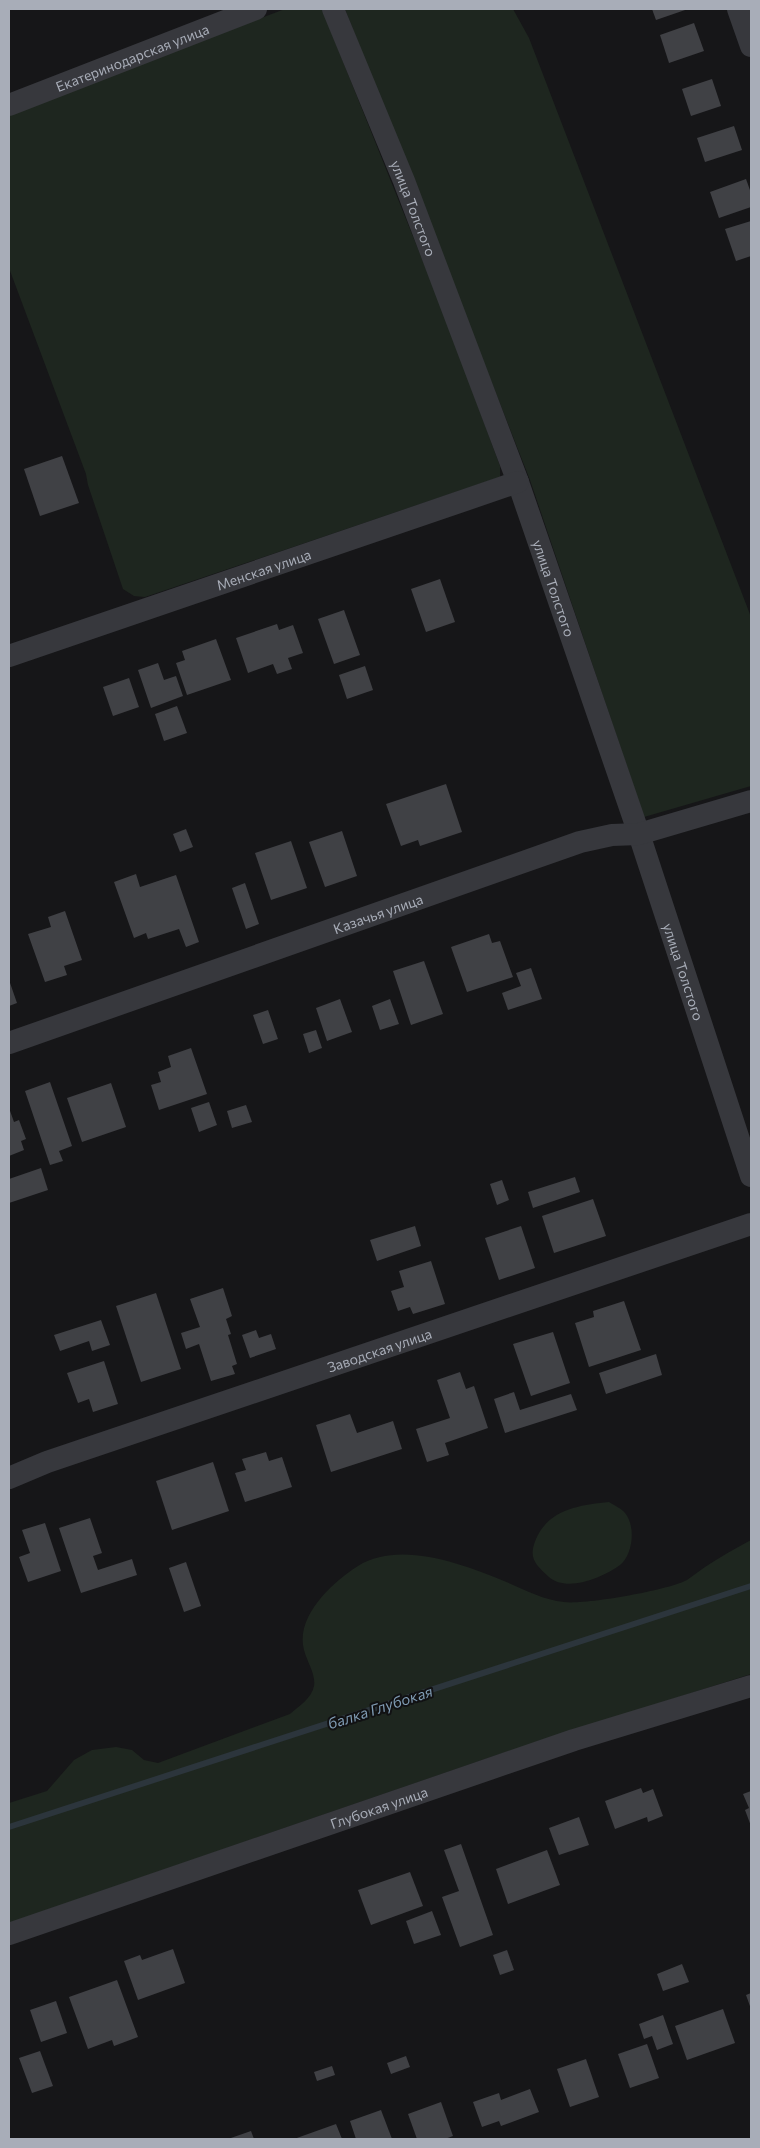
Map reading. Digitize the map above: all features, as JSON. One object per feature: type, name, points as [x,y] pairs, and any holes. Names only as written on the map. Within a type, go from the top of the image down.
[{"type":"street","name":"Екатеринодарская улица","points":[[9,105],[256,9]]},
{"type":"street","name":"улица Толстого","points":[[333,9],[404,181],[518,482],[639,834],[751,1176]]},
{"type":"street","points":[[738,9],[751,46]]},
{"type":"street","name":"Менская улица","points":[[9,656],[518,482]]},
{"type":"street","name":"Казачья улица","points":[[9,1043],[580,842],[612,835],[639,834],[751,801]]},
{"type":"street","name":"Заводская улица","points":[[9,1478],[56,1459],[751,1224]]},
{"type":"street","name":"Глубокая улица","points":[[9,1934],[574,1740],[751,1686]]},
{"type":"shaded area","points":[[285,9],[322,9],[446,319],[500,466],[500,477],[145,597],[134,596],[123,589],[86,474],[9,268],[9,114]]},
{"type":"shaded area","points":[[345,9],[513,9],[529,38],[751,617],[751,786],[644,817],[530,480]]},
{"type":"shaded area","points":[[609,1502],[624,1512],[631,1525],[632,1540],[630,1548],[620,1565],[605,1574],[585,1582],[565,1584],[549,1577],[540,1568],[533,1556],[536,1539],[542,1529],[549,1521],[566,1510]]},
{"type":"shaded area","points":[[751,1540],[751,1674],[491,1757],[9,1923],[9,1803],[47,1791],[74,1760],[92,1750],[116,1747],[132,1750],[144,1760],[158,1763],[290,1714],[308,1698],[314,1686],[313,1672],[304,1650],[303,1637],[305,1625],[318,1601],[338,1581],[358,1566],[374,1558],[392,1555],[431,1557],[470,1568],[548,1599],[575,1602],[627,1596],[677,1584],[687,1580],[716,1560]]},
{"type":"building","points":[[652,9],[688,9],[656,20]]},
{"type":"building","points":[[694,23],[704,51],[669,63],[660,35]]},
{"type":"building","points":[[712,79],[721,106],[691,116],[682,89]]},
{"type":"building","points":[[734,126],[742,150],[705,162],[697,138]]},
{"type":"building","points":[[746,179],[751,193],[751,207],[719,218],[710,192]]},
{"type":"building","points":[[751,221],[751,256],[736,261],[725,229]]},
{"type":"building","points":[[62,456],[79,503],[40,516],[24,469]]},
{"type":"building","points":[[440,579],[455,622],[426,632],[411,589]]},
{"type":"building","points":[[344,610],[360,655],[334,664],[318,619]]},
{"type":"building","points":[[277,624],[279,630],[293,625],[303,653],[288,658],[292,669],[277,674],[273,664],[248,673],[236,638]]},
{"type":"building","points":[[216,639],[231,680],[187,695],[176,663],[185,660],[182,651]]},
{"type":"building","points":[[158,663],[164,680],[176,676],[183,696],[151,708],[138,670]]},
{"type":"building","points":[[365,666],[373,690],[347,699],[339,675]]},
{"type":"building","points":[[129,678],[139,707],[113,716],[103,687]]},
{"type":"building","points":[[177,706],[187,733],[164,741],[155,714]]},
{"type":"building","points":[[446,784],[462,832],[420,846],[418,840],[401,846],[386,804]]},
{"type":"building","points":[[186,829],[193,847],[180,852],[173,834]]},
{"type":"building","points":[[342,831],[357,876],[325,887],[309,842]]},
{"type":"building","points":[[291,841],[307,888],[271,900],[255,853]]},
{"type":"building","points":[[136,874],[140,887],[176,875],[199,942],[186,947],[179,929],[148,939],[146,933],[134,938],[114,882]]},
{"type":"building","points":[[245,883],[259,924],[246,929],[232,888]]},
{"type":"building","points":[[65,911],[82,960],[64,966],[67,975],[45,982],[28,934],[51,927],[48,917]]},
{"type":"building","points":[[489,934],[492,943],[500,941],[513,977],[467,992],[451,947]]},
{"type":"building","points":[[424,961],[443,1014],[411,1025],[393,971]]},
{"type":"building","points":[[531,968],[542,999],[508,1010],[502,993],[521,986],[516,973]]},
{"type":"building","points":[[9,980],[17,1003],[9,1006]]},
{"type":"building","points":[[340,999],[352,1032],[327,1041],[316,1008]]},
{"type":"building","points":[[390,999],[399,1024],[380,1030],[372,1006]]},
{"type":"building","points":[[268,1010],[278,1039],[263,1044],[253,1015]]},
{"type":"building","points":[[316,1030],[322,1048],[309,1053],[303,1034]]},
{"type":"building","points":[[191,1048],[207,1094],[159,1110],[151,1085],[161,1082],[158,1072],[171,1067],[168,1056]]},
{"type":"building","points":[[50,1082],[72,1146],[59,1151],[63,1161],[50,1165],[25,1091]]},
{"type":"building","points":[[111,1083],[126,1127],[82,1142],[67,1098]]},
{"type":"building","points":[[209,1102],[217,1125],[199,1132],[191,1108]]},
{"type":"building","points":[[246,1105],[252,1122],[232,1128],[227,1111]]},
{"type":"building","points":[[9,1108],[14,1122],[19,1120],[26,1139],[21,1141],[24,1150],[9,1156]]},
{"type":"building","points":[[41,1168],[48,1190],[9,1203],[9,1179]]},
{"type":"building","points":[[575,1177],[580,1192],[533,1208],[528,1192]]},
{"type":"building","points":[[502,1180],[509,1200],[497,1205],[490,1184]]},
{"type":"building","points":[[593,1199],[606,1236],[554,1253],[542,1216]]},
{"type":"building","points":[[415,1226],[421,1246],[377,1261],[370,1240]]},
{"type":"building","points":[[521,1226],[535,1268],[499,1280],[485,1238]]},
{"type":"building","points":[[431,1261],[445,1304],[413,1314],[410,1307],[398,1311],[391,1291],[404,1287],[399,1271]]},
{"type":"building","points":[[223,1288],[232,1316],[226,1319],[231,1334],[228,1335],[237,1364],[232,1366],[235,1374],[211,1381],[199,1344],[186,1349],[181,1333],[200,1327],[190,1299]]},
{"type":"building","points":[[156,1293],[181,1369],[141,1382],[116,1306]]},
{"type":"building","points":[[624,1301],[641,1350],[589,1367],[575,1323],[594,1317],[593,1311]]},
{"type":"building","points":[[101,1320],[110,1345],[92,1351],[89,1341],[60,1351],[54,1335]]},
{"type":"building","points":[[256,1330],[259,1338],[271,1334],[276,1349],[250,1358],[242,1335]]},
{"type":"building","points":[[553,1332],[570,1383],[531,1396],[513,1344]]},
{"type":"building","points":[[656,1354],[662,1375],[606,1394],[599,1373]]},
{"type":"building","points":[[104,1361],[118,1404],[93,1412],[89,1399],[78,1403],[67,1373]]},
{"type":"building","points":[[460,1372],[466,1389],[474,1386],[488,1428],[445,1443],[449,1455],[427,1462],[416,1429],[450,1418],[437,1380]]},
{"type":"building","points":[[514,1392],[520,1410],[571,1394],[577,1410],[505,1433],[494,1399]]},
{"type":"building","points":[[350,1414],[357,1433],[393,1421],[402,1449],[331,1472],[316,1425]]},
{"type":"building","points":[[266,1452],[269,1461],[282,1457],[292,1487],[245,1502],[235,1473],[246,1470],[242,1459]]},
{"type":"building","points":[[213,1462],[229,1511],[172,1530],[156,1481]]},
{"type":"building","points":[[90,1518],[102,1553],[93,1556],[98,1570],[132,1559],[137,1575],[81,1593],[59,1528]]},
{"type":"building","points":[[45,1523],[61,1571],[28,1582],[19,1557],[30,1553],[22,1530]]},
{"type":"building","points":[[186,1562],[201,1606],[184,1612],[169,1568]]},
{"type":"building","points":[[641,1788],[643,1793],[653,1789],[663,1816],[648,1822],[647,1817],[615,1829],[605,1801]]},
{"type":"building","points":[[751,1791],[751,1826],[745,1810],[749,1808],[743,1794]]},
{"type":"building","points":[[579,1817],[589,1845],[559,1855],[549,1828]]},
{"type":"building","points":[[461,1844],[493,1935],[460,1947],[442,1897],[459,1891],[444,1850]]},
{"type":"building","points":[[547,1850],[560,1885],[508,1904],[496,1869]]},
{"type":"building","points":[[410,1872],[423,1906],[371,1925],[358,1890]]},
{"type":"building","points":[[432,1911],[441,1935],[414,1944],[406,1921]]},
{"type":"building","points":[[173,1949],[185,1983],[138,2000],[124,1961],[140,1955],[142,1960]]},
{"type":"building","points":[[507,1950],[514,1970],[500,1975],[493,1955]]},
{"type":"building","points":[[682,1964],[689,1982],[663,1991],[657,1974]]},
{"type":"building","points":[[117,1980],[138,2037],[114,2046],[112,2040],[88,2049],[69,1997]]},
{"type":"building","points":[[751,1993],[751,2009],[746,1995]]},
{"type":"building","points":[[56,2001],[67,2033],[41,2042],[30,2010]]},
{"type":"building","points":[[723,2009],[735,2043],[687,2060],[675,2026]]},
{"type":"building","points":[[663,2015],[673,2044],[657,2050],[652,2036],[644,2039],[639,2024]]},
{"type":"building","points":[[647,2044],[659,2078],[630,2088],[618,2054]]},
{"type":"building","points":[[40,2051],[53,2086],[32,2093],[19,2058]]},
{"type":"building","points":[[406,2056],[410,2067],[391,2074],[387,2063]]},
{"type":"building","points":[[586,2059],[599,2097],[570,2107],[557,2069]]},
{"type":"building","points":[[332,2066],[335,2075],[317,2081],[314,2072]]},
{"type":"building","points":[[530,2089],[539,2112],[501,2126],[499,2121],[482,2127],[473,2102],[499,2093],[501,2100]]},
{"type":"building","points":[[441,2102],[453,2136],[445,2139],[417,2139],[408,2114]]},
{"type":"building","points":[[381,2110],[392,2139],[356,2139],[350,2121]]},
{"type":"building","points":[[336,2124],[342,2139],[294,2139]]},
{"type":"building","points":[[251,2131],[254,2139],[228,2139]]},
{"type":"waterway","name":"балка Глубокая","points":[[9,1827],[751,1586]]}]
